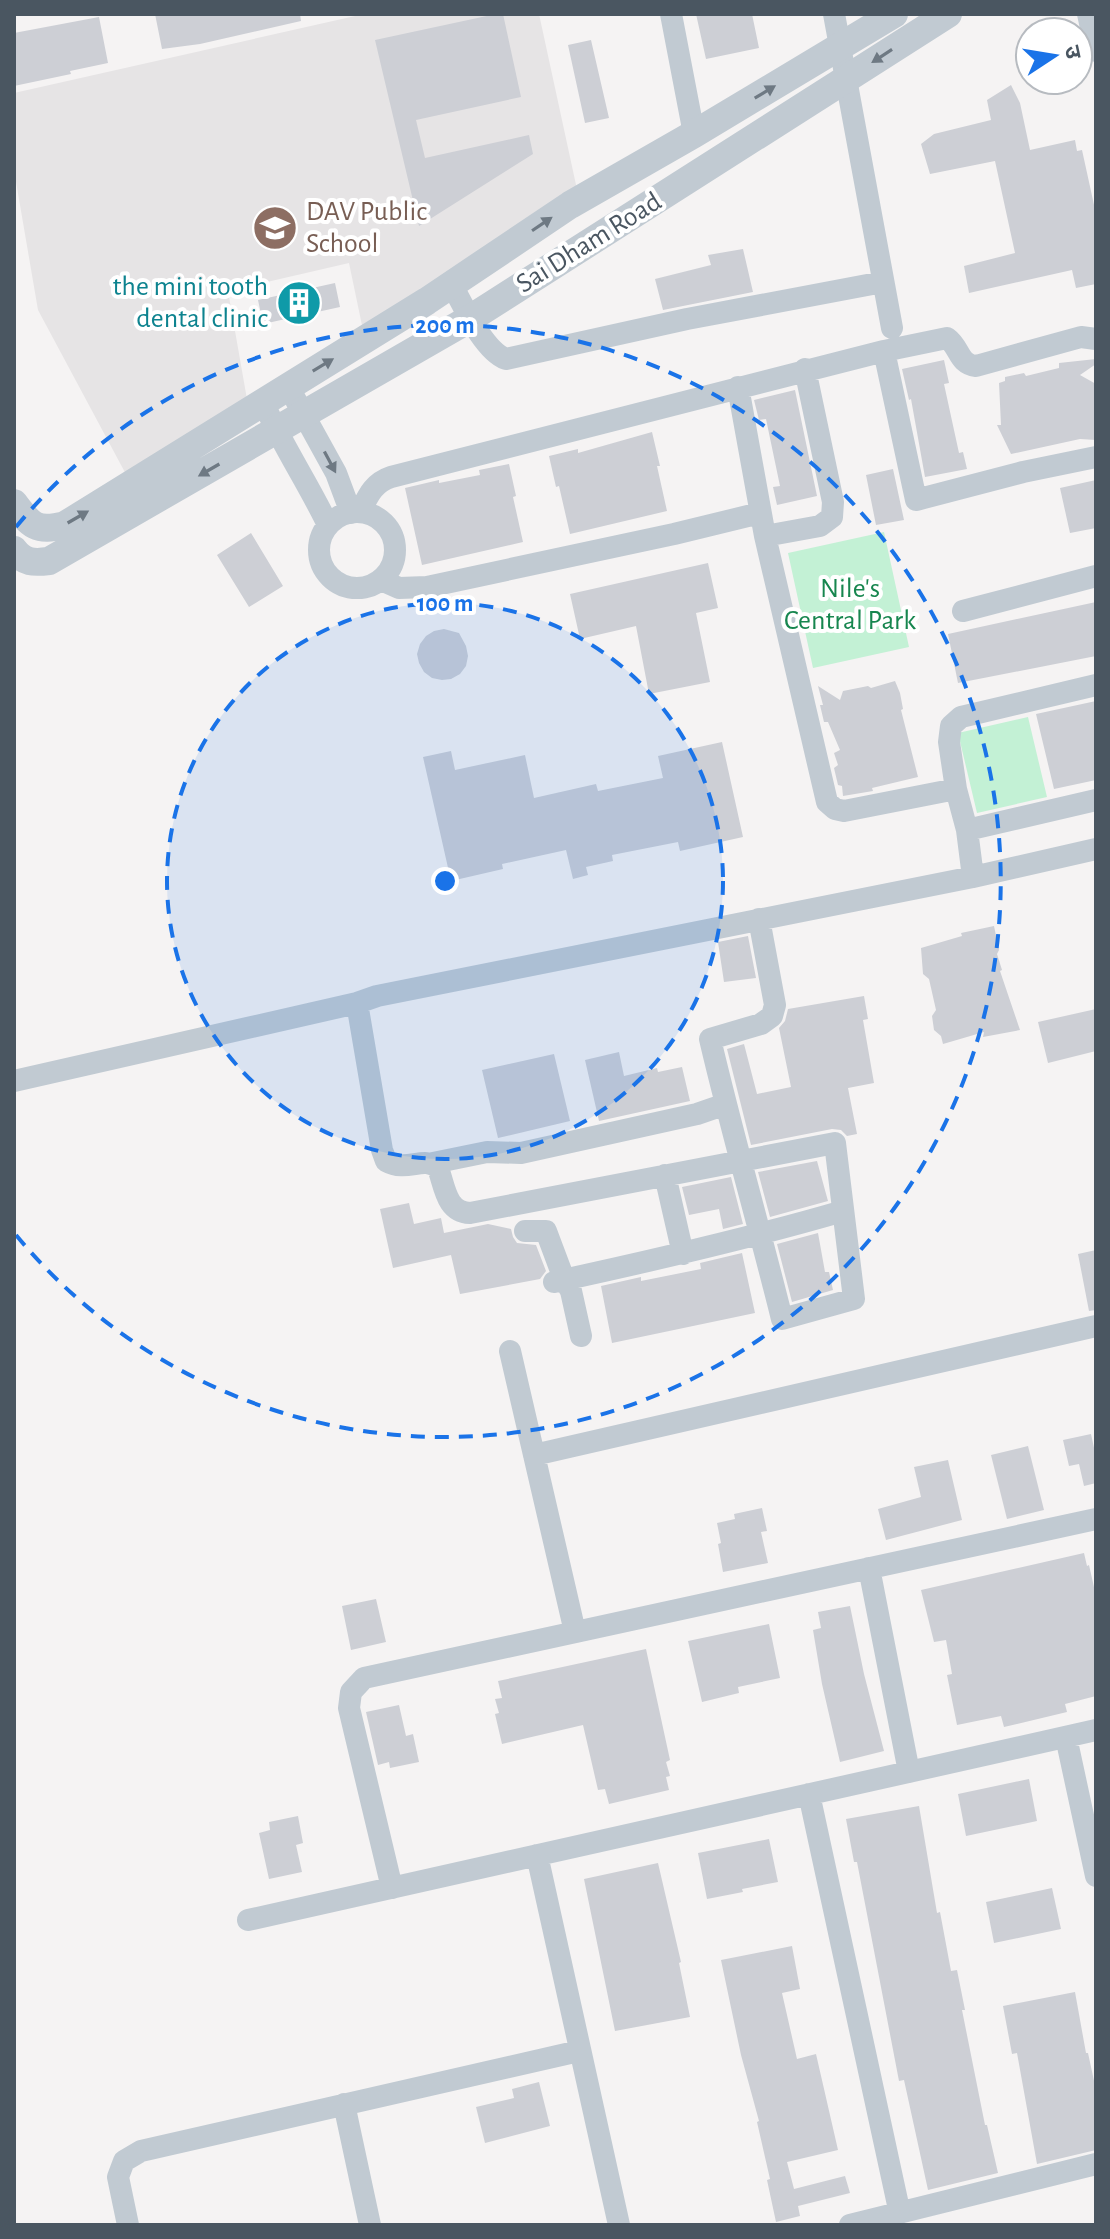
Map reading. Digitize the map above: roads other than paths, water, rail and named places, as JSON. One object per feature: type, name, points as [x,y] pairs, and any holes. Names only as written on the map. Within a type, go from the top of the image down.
[{"type":"street","points":[[671,14],[694,134]]},
{"type":"street","points":[[834,14],[892,328]]},
{"type":"street","name":"Sai Dham Road","points":[[46,530],[65,525],[452,285],[570,205],[894,14]]},
{"type":"street","name":"Sai Dham Road","points":[[17,554],[33,563],[49,561],[471,318],[948,14]]},
{"type":"street","points":[[1088,14],[1096,51]]},
{"type":"street","points":[[452,285],[494,352],[506,359],[713,314],[883,282]]},
{"type":"street","points":[[355,512],[373,487],[391,477],[805,369],[947,338],[954,343],[962,360],[976,366],[1081,337],[1096,339]]},
{"type":"street","points":[[884,351],[916,500],[1096,457]]},
{"type":"street","points":[[765,536],[820,526],[832,517],[833,502],[805,369]]},
{"type":"street","points":[[288,386],[355,512]]},
{"type":"street","points":[[738,387],[760,513],[827,802],[835,809],[844,811],[956,789]]},
{"type":"street","points":[[263,402],[328,525]]},
{"type":"street","points":[[14,503],[28,522],[46,530],[17,554]]},
{"type":"street","points":[[355,512],[379,518],[394,539],[396,552],[393,564],[381,580],[365,588],[353,589],[340,586],[330,578],[322,568],[319,556],[319,543],[328,525],[342,514],[355,512]]},
{"type":"street","points":[[381,580],[399,588],[427,587],[760,513]]},
{"type":"street","points":[[963,611],[1096,576]]},
{"type":"street","points":[[973,877],[949,742],[951,726],[961,717],[1096,685]]},
{"type":"street","points":[[967,830],[1096,800]]},
{"type":"street","points":[[14,1081],[377,996],[973,877],[1096,849]]},
{"type":"street","points":[[433,1163],[438,1168],[452,1207],[465,1213],[742,1160],[835,1143],[854,1299],[782,1319],[742,1160],[726,1104],[710,1039],[761,1024],[772,1016],[775,1005],[759,919]]},
{"type":"street","points":[[357,1003],[382,1150],[386,1161],[401,1167],[487,1152],[521,1153],[697,1114],[726,1104]]},
{"type":"street","points":[[665,1175],[683,1254]]},
{"type":"street","points":[[559,1280],[683,1254],[843,1211]]},
{"type":"street","points":[[525,1231],[546,1231],[559,1280],[571,1291],[581,1336]]},
{"type":"street","points":[[534,1455],[1096,1326]]},
{"type":"street","points":[[510,1351],[575,1632]]},
{"type":"street","points":[[392,1888],[349,1708],[351,1692],[364,1678],[1096,1519]]},
{"type":"street","points":[[869,1568],[909,1772]]},
{"type":"street","points":[[248,1920],[1096,1730]]},
{"type":"street","points":[[1066,1737],[1096,1876]]},
{"type":"street","points":[[809,1794],[900,2214]]},
{"type":"street","points":[[537,1855],[619,2225]]},
{"type":"street","points":[[128,2225],[118,2177],[124,2161],[141,2151],[579,2051]]},
{"type":"street","points":[[344,2104],[370,2225]]},
{"type":"street","points":[[850,2225],[1096,2164]]},
{"type":"place","name":"DAV Public School","points":[[275,228]]},
{"type":"place","name":"the mini tooth dental clinic","points":[[299,303]]},
{"type":"park label","name":"Nile's Central Park","points":[[850,605]]}]
